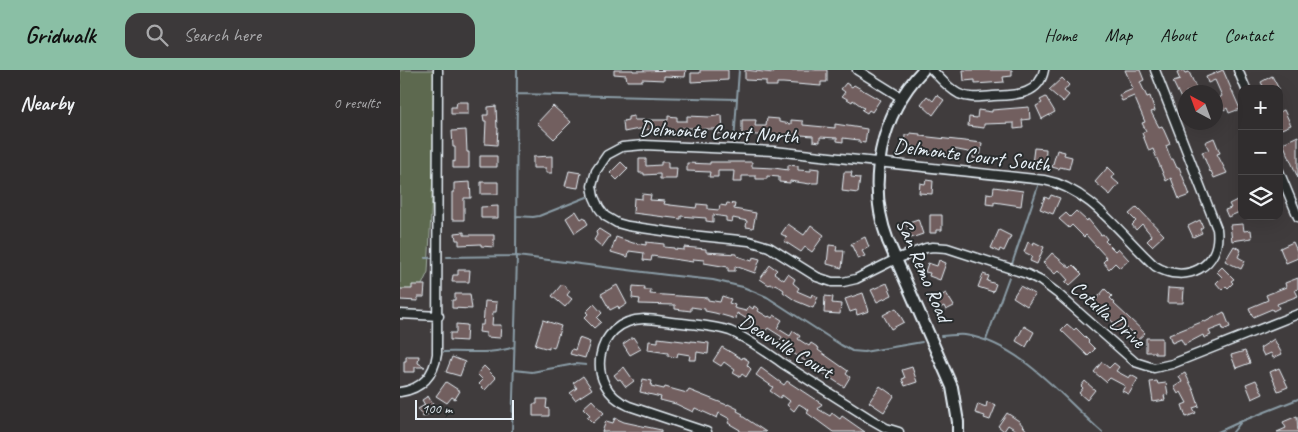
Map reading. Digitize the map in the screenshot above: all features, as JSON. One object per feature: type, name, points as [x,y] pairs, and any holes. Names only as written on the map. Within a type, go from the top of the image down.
[{"type":"street","points":[[400,392],[409,391],[419,386],[429,376],[436,361],[439,316],[437,262],[438,70]]},
{"type":"street","points":[[857,70],[902,98]]},
{"type":"street","name":"San Remo Road","points":[[923,70],[902,98],[888,127],[879,162],[878,188],[880,213],[886,235],[949,379],[956,404],[958,432]]},
{"type":"street","points":[[932,70],[954,91],[974,98],[1026,93],[1038,84],[1044,70]]},
{"type":"street","name":"Delmonte Court South","points":[[879,162],[1036,179],[1060,184],[1074,190],[1090,203],[1155,266],[1174,274],[1192,272],[1205,265],[1214,254],[1218,240],[1217,229],[1155,70]]},
{"type":"street","points":[[1238,70],[1244,85]]},
{"type":"street","name":"Delmonte Court North","points":[[879,162],[774,150],[627,146],[617,149],[602,160],[594,175],[593,190],[602,213],[617,223],[749,241],[769,247],[817,278],[832,282],[856,279],[896,259]]},
{"type":"street","points":[[1281,175],[1298,217]]},
{"type":"street","name":"Cotulla Drive","points":[[896,259],[926,248],[940,247],[1027,274],[1041,281],[1057,293],[1132,359],[1149,367],[1160,368],[1172,364],[1298,314]]},
{"type":"street","points":[[400,314],[439,316]]},
{"type":"street","name":"Deauville Court","points":[[707,432],[618,402],[609,393],[600,375],[599,361],[606,341],[615,330],[628,322],[644,319],[729,331],[771,355],[872,420],[886,428],[899,432]]},
{"type":"green space","points":[[400,70],[434,70],[434,156],[428,272],[415,300],[400,298]]},
{"type":"building","points":[[614,70],[686,70],[685,77],[664,76],[664,80],[642,79],[642,81],[627,81],[626,75],[614,74]]},
{"type":"building","points":[[700,70],[728,70],[728,80],[691,82],[691,73],[700,73]]},
{"type":"building","points":[[745,70],[774,73],[774,70],[827,70],[827,82],[821,82],[821,86],[777,83],[777,86],[766,86],[766,81],[745,80]]},
{"type":"building","points":[[963,70],[1012,70],[1012,76],[1003,77],[1004,82],[975,84],[975,80],[964,81]]},
{"type":"building","points":[[1125,70],[1140,70],[1144,80],[1140,82],[1147,97],[1150,96],[1155,111],[1151,112],[1159,127],[1162,126],[1170,144],[1166,146],[1171,159],[1173,159],[1177,168],[1179,167],[1190,195],[1179,199],[1171,178],[1166,181],[1153,149],[1149,151],[1142,133],[1146,131],[1142,123],[1145,122],[1134,96],[1122,101],[1119,95],[1133,89]]},
{"type":"building","points":[[1183,70],[1185,73],[1189,72],[1195,85],[1178,85],[1178,92],[1173,82],[1180,80],[1177,73]]},
{"type":"building","points":[[1223,70],[1238,104],[1238,110],[1229,113],[1227,108],[1224,110],[1223,85],[1217,85],[1215,80],[1208,83],[1206,77]]},
{"type":"building","points":[[1272,76],[1277,85],[1262,85],[1261,82]]},
{"type":"building","points":[[1062,78],[1069,85],[1064,91],[1069,95],[1063,102],[1049,90]]},
{"type":"building","points":[[846,83],[852,87],[854,85],[880,100],[872,112],[869,110],[867,113],[862,110],[864,108],[853,100],[852,102],[842,96],[845,92],[841,89]]},
{"type":"building","points":[[937,95],[944,100],[933,115],[921,104],[927,96],[933,101]]},
{"type":"building","points":[[1046,97],[1055,112],[1042,119],[1036,106],[1042,103],[1040,100]]},
{"type":"building","points":[[457,102],[468,102],[468,114],[451,114],[451,107],[456,107]]},
{"type":"building","points":[[496,106],[497,145],[485,144],[486,121],[484,121],[483,115],[488,115],[488,107]]},
{"type":"building","points":[[553,106],[571,122],[554,139],[537,123]]},
{"type":"building","points":[[1029,107],[1030,119],[1022,120],[1023,128],[1014,129],[1014,123],[984,124],[984,128],[968,126],[969,117],[977,118],[978,110],[992,112],[992,110]]},
{"type":"building","points":[[1283,110],[1291,125],[1283,128]]},
{"type":"building","points":[[722,115],[723,133],[716,134],[716,129],[703,129],[703,132],[693,132],[693,128],[681,128],[681,133],[667,132],[667,130],[639,129],[624,132],[623,121],[628,120],[628,117],[634,116],[634,120],[668,120],[668,116],[677,117],[677,121],[687,121],[687,116],[710,117]]},
{"type":"building","points":[[767,118],[779,119],[779,122],[791,124],[791,120],[803,121],[803,125],[835,128],[835,124],[867,129],[865,143],[859,142],[859,140],[843,138],[843,142],[837,141],[837,138],[820,137],[820,142],[813,141],[813,136],[801,135],[801,138],[742,134],[742,120],[756,120],[755,126],[766,126]]},
{"type":"building","points":[[466,130],[469,168],[453,168],[455,147],[453,147],[452,131]]},
{"type":"building","points":[[910,133],[920,134],[920,136],[982,143],[980,159],[973,158],[973,153],[953,149],[952,156],[919,150],[918,153],[911,152],[912,146],[904,145],[905,135],[910,135]]},
{"type":"building","points":[[1298,136],[1298,178],[1283,143]]},
{"type":"building","points":[[1214,138],[1220,153],[1217,154],[1227,173],[1214,178],[1202,152],[1209,150],[1205,142]]},
{"type":"building","points":[[1034,148],[1046,149],[1045,165],[1032,164]]},
{"type":"building","points":[[1057,150],[1065,152],[1064,155],[1072,157],[1069,169],[1052,167]]},
{"type":"building","points":[[480,156],[497,156],[497,167],[480,167]]},
{"type":"building","points":[[552,156],[552,173],[546,173],[546,168],[533,168],[533,157]]},
{"type":"building","points":[[639,159],[646,159],[646,166],[661,165],[661,162],[668,162],[668,168],[677,168],[676,179],[660,179],[660,174],[644,175],[644,173],[639,173]]},
{"type":"building","points":[[621,162],[628,169],[617,180],[610,173]]},
{"type":"building","points":[[710,162],[752,162],[752,167],[788,170],[788,165],[798,166],[798,170],[811,171],[811,168],[819,169],[818,183],[779,182],[779,177],[767,176],[767,179],[756,179],[756,176],[742,176],[742,182],[733,182],[734,171],[718,171],[718,177],[709,177],[710,172],[687,171],[687,163],[710,164]]},
{"type":"building","points":[[1108,167],[1115,174],[1112,178],[1119,184],[1110,195],[1095,182]]},
{"type":"building","points":[[569,171],[581,173],[578,188],[565,186]]},
{"type":"building","points":[[844,172],[852,172],[851,177],[860,178],[858,193],[842,191]]},
{"type":"building","points":[[926,180],[933,181],[932,194],[919,193],[920,183],[925,184]]},
{"type":"building","points":[[470,182],[471,198],[464,198],[464,220],[452,220],[452,192],[454,192],[454,183]]},
{"type":"building","points":[[481,182],[498,182],[498,194],[481,194]]},
{"type":"building","points":[[994,187],[1023,191],[1021,206],[994,202],[994,205],[986,204],[987,193],[993,194]]},
{"type":"building","points":[[642,194],[651,195],[650,200],[665,201],[664,204],[696,208],[697,204],[708,205],[708,209],[719,210],[720,205],[726,206],[727,203],[735,204],[734,209],[756,213],[753,228],[746,227],[747,221],[733,218],[732,222],[726,221],[726,217],[713,215],[713,222],[706,221],[706,218],[681,216],[681,219],[633,213],[634,198],[642,199]]},
{"type":"building","points":[[1051,195],[1060,198],[1053,214],[1040,209],[1045,197],[1049,199]]},
{"type":"building","points":[[1238,200],[1238,213],[1228,217],[1225,210],[1231,208],[1229,204]]},
{"type":"building","points":[[498,206],[498,218],[481,218],[481,207]]},
{"type":"building","points":[[1137,207],[1164,235],[1152,246],[1147,241],[1152,236],[1142,224],[1136,230],[1132,225],[1136,221],[1129,214]]},
{"type":"building","points":[[576,211],[581,219],[584,217],[588,224],[575,233],[566,218]]},
{"type":"building","points":[[1076,211],[1087,221],[1088,219],[1101,235],[1103,234],[1107,239],[1105,241],[1115,251],[1118,248],[1129,260],[1120,268],[1115,263],[1109,269],[1103,262],[1107,258],[1086,235],[1084,237],[1072,225],[1069,228],[1059,219],[1066,213],[1070,217]]},
{"type":"building","points":[[930,215],[942,215],[942,230],[930,233]]},
{"type":"building","points":[[918,219],[923,234],[911,238],[906,223]]},
{"type":"building","points":[[1200,220],[1203,227],[1200,229],[1202,233],[1193,237],[1188,226]]},
{"type":"building","points":[[788,224],[804,235],[811,225],[824,235],[812,252],[805,247],[801,252],[784,241],[787,237],[781,234]]},
{"type":"building","points":[[1243,224],[1244,231],[1251,230],[1252,238],[1232,241],[1230,225]]},
{"type":"building","points":[[599,229],[610,236],[602,247],[594,240]]},
{"type":"building","points":[[999,230],[1011,236],[1004,251],[1000,249],[999,252],[991,248]]},
{"type":"building","points":[[464,232],[464,235],[494,235],[494,247],[481,246],[481,244],[459,245],[459,240],[456,240],[455,233]]},
{"type":"building","points":[[616,237],[646,245],[646,242],[664,244],[664,247],[674,249],[684,250],[684,247],[706,249],[706,252],[737,254],[737,256],[752,261],[753,257],[760,259],[755,273],[735,266],[735,271],[728,271],[728,267],[704,263],[704,260],[693,259],[693,262],[652,256],[651,261],[643,260],[644,253],[629,251],[628,257],[611,252]]},
{"type":"building","points":[[865,237],[869,247],[862,251],[865,256],[858,259],[851,244]]},
{"type":"building","points":[[1028,242],[1033,245],[1034,242],[1044,247],[1037,264],[1030,261],[1032,256],[1024,252]]},
{"type":"building","points":[[1293,242],[1298,258],[1286,263],[1280,248]]},
{"type":"building","points":[[829,245],[837,246],[836,251],[844,251],[842,268],[827,264]]},
{"type":"building","points":[[1234,246],[1241,250],[1238,257],[1245,261],[1241,269],[1225,261]]},
{"type":"building","points":[[1052,253],[1070,268],[1073,265],[1082,274],[1069,286],[1065,282],[1068,280],[1059,270],[1055,274],[1043,263]]},
{"type":"building","points":[[939,260],[946,263],[940,280],[929,276],[930,273],[925,272],[928,263],[937,266]]},
{"type":"building","points":[[770,265],[777,270],[774,273],[784,280],[788,274],[795,279],[793,283],[799,288],[797,291],[811,297],[812,294],[818,297],[813,308],[796,301],[775,284],[774,286],[769,285],[760,279]]},
{"type":"building","points":[[1222,267],[1234,279],[1228,288],[1226,286],[1222,290],[1216,283],[1222,277],[1217,272]]},
{"type":"building","points":[[458,270],[470,270],[469,282],[452,282],[453,275],[458,275]]},
{"type":"building","points":[[983,274],[989,276],[987,281],[996,284],[993,292],[978,287]]},
{"type":"building","points":[[1298,278],[1298,289],[1295,290],[1298,296],[1277,304],[1279,308],[1273,311],[1272,309],[1253,317],[1249,308],[1268,300],[1266,295],[1286,287],[1285,283]]},
{"type":"building","points":[[887,283],[892,295],[877,302],[871,290]]},
{"type":"building","points":[[562,284],[570,291],[567,295],[572,299],[565,307],[552,296]]},
{"type":"building","points":[[412,285],[425,285],[424,297],[418,297],[418,301],[400,300],[400,289],[412,289]]},
{"type":"building","points":[[617,285],[627,304],[619,309],[618,306],[610,310],[601,294]]},
{"type":"building","points":[[633,286],[645,287],[644,290],[651,290],[650,294],[708,298],[708,300],[720,302],[722,296],[731,299],[729,303],[735,305],[734,308],[746,311],[749,306],[753,309],[754,306],[768,317],[772,318],[774,315],[782,320],[777,328],[790,336],[793,331],[800,336],[798,339],[809,346],[811,343],[819,348],[818,350],[848,371],[846,374],[850,377],[844,387],[778,343],[782,337],[768,328],[765,332],[756,327],[755,329],[749,326],[752,322],[737,313],[736,319],[705,311],[705,309],[691,307],[691,311],[675,309],[675,305],[639,304],[640,299],[632,298]]},
{"type":"building","points":[[1020,286],[1035,294],[1027,306],[1013,297]]},
{"type":"building","points":[[1168,288],[1184,289],[1183,303],[1167,303]]},
{"type":"building","points":[[1105,289],[1112,296],[1110,298],[1114,304],[1145,333],[1133,344],[1128,339],[1133,334],[1124,325],[1118,331],[1113,326],[1115,324],[1104,314],[1102,317],[1097,312],[1099,309],[1093,303]]},
{"type":"building","points":[[863,293],[869,311],[857,315],[856,310],[850,312],[845,299]]},
{"type":"building","points":[[946,293],[954,306],[946,310],[944,306],[940,308],[935,299]]},
{"type":"building","points":[[455,294],[470,294],[472,309],[452,308],[452,300],[455,300]]},
{"type":"building","points":[[825,296],[833,297],[832,303],[841,304],[840,314],[824,313]]},
{"type":"building","points":[[485,301],[497,302],[496,312],[493,312],[492,325],[501,325],[500,338],[486,337],[486,333],[479,332],[480,325],[483,325]]},
{"type":"building","points":[[594,304],[602,313],[597,318],[601,322],[594,328],[584,318],[588,314],[586,312]]},
{"type":"building","points":[[896,308],[904,322],[891,329],[883,315]]},
{"type":"building","points":[[1224,312],[1230,327],[1223,330],[1222,326],[1209,331],[1211,335],[1204,338],[1203,335],[1184,345],[1181,339],[1172,343],[1169,335],[1205,322]]},
{"type":"building","points":[[543,320],[561,326],[554,348],[549,346],[549,349],[535,345]]},
{"type":"building","points":[[456,324],[467,325],[466,341],[450,340],[450,333],[456,333]]},
{"type":"building","points":[[1067,324],[1074,330],[1076,328],[1095,349],[1088,356],[1061,330]]},
{"type":"building","points":[[1024,326],[1034,332],[1026,347],[1016,341]]},
{"type":"building","points":[[633,337],[641,349],[630,355],[623,344]]},
{"type":"building","points":[[579,338],[590,342],[585,358],[570,354],[572,349],[575,350]]},
{"type":"building","points":[[658,338],[709,343],[708,354],[697,352],[696,360],[689,360],[690,355],[678,353],[677,357],[668,356],[668,353],[648,350],[649,341],[658,342]]},
{"type":"building","points":[[1146,338],[1162,338],[1162,354],[1146,352]]},
{"type":"building","points":[[1274,339],[1282,354],[1273,358],[1271,353],[1264,356],[1260,348]]},
{"type":"building","points":[[722,347],[749,361],[747,365],[751,369],[746,377],[742,374],[740,377],[733,373],[735,370],[724,362],[721,366],[713,361]]},
{"type":"building","points":[[1245,351],[1250,363],[1236,368],[1231,355]]},
{"type":"building","points":[[406,356],[419,356],[418,363],[425,367],[415,367],[415,372],[404,372]]},
{"type":"building","points":[[452,357],[465,362],[460,376],[446,372]]},
{"type":"building","points":[[1102,362],[1109,368],[1114,363],[1119,367],[1116,371],[1129,378],[1131,375],[1138,379],[1129,394],[1122,391],[1125,386],[1110,378],[1106,382],[1094,372]]},
{"type":"building","points":[[484,366],[496,378],[485,390],[479,384],[483,380],[477,374]]},
{"type":"building","points":[[624,367],[634,381],[626,387],[614,375]]},
{"type":"building","points":[[912,367],[917,382],[905,386],[902,379],[905,378],[902,370]]},
{"type":"building","points":[[761,368],[784,385],[787,381],[822,404],[818,409],[830,416],[832,413],[840,419],[842,416],[865,432],[833,432],[807,413],[809,410],[799,404],[794,411],[787,405],[790,401],[782,395],[780,398],[770,391],[773,387],[756,375]]},
{"type":"building","points":[[1279,368],[1288,387],[1278,391],[1270,372]]},
{"type":"building","points":[[1185,373],[1199,406],[1193,408],[1196,413],[1186,417],[1182,405],[1187,403],[1181,392],[1178,394],[1174,387],[1182,382],[1179,376]]},
{"type":"building","points":[[583,376],[592,389],[575,400],[570,393],[577,388],[573,383]]},
{"type":"building","points":[[643,379],[652,381],[651,386],[664,389],[665,387],[687,393],[689,390],[728,404],[738,409],[737,411],[743,414],[742,416],[766,432],[739,432],[740,430],[728,423],[730,419],[719,413],[717,418],[695,408],[693,412],[676,404],[660,400],[661,397],[640,392]]},
{"type":"building","points":[[1256,380],[1263,394],[1252,399],[1246,384]]},
{"type":"building","points":[[1085,381],[1095,390],[1087,400],[1079,393]]},
{"type":"building","points":[[1157,381],[1158,384],[1166,383],[1168,394],[1164,395],[1165,400],[1153,402],[1150,382]]},
{"type":"building","points":[[446,382],[460,391],[455,399],[452,397],[447,403],[436,396]]},
{"type":"building","points":[[880,386],[894,396],[884,412],[869,402]]},
{"type":"building","points":[[428,396],[436,410],[423,417],[418,409],[425,405],[422,400]]},
{"type":"building","points":[[537,399],[547,399],[546,408],[549,409],[549,416],[533,416],[533,404],[537,404]]},
{"type":"building","points":[[592,400],[604,413],[593,423],[587,417],[590,415],[583,408]]},
{"type":"building","points":[[987,402],[996,405],[990,420],[984,418],[985,416],[975,413],[978,404],[986,407]]},
{"type":"building","points":[[1007,413],[1019,421],[1028,432],[1019,432],[1008,425],[1004,431],[998,426]]},
{"type":"building","points":[[1297,416],[1298,432],[1277,432],[1286,428],[1283,422]]},
{"type":"building","points":[[615,418],[624,422],[661,430],[661,432],[602,432],[606,421],[613,423]]},
{"type":"waterway","points":[[516,256],[517,70]]},
{"type":"waterway","points":[[734,142],[739,70]]},
{"type":"waterway","points":[[517,94],[737,99]]},
{"type":"waterway","points":[[1012,264],[1038,186]]},
{"type":"waterway","points":[[516,216],[539,216],[587,197]]},
{"type":"waterway","points":[[447,257],[517,256],[713,280],[743,287],[767,297],[852,351],[864,352],[922,342]]},
{"type":"waterway","points":[[512,432],[517,257]]},
{"type":"waterway","points":[[425,258],[433,258]]},
{"type":"waterway","points":[[986,340],[1009,277]]},
{"type":"waterway","points":[[941,336],[965,335],[985,340],[1004,349],[1039,373],[1102,432]]},
{"type":"waterway","points":[[444,352],[488,352],[514,347]]},
{"type":"waterway","points":[[514,370],[532,372],[575,364],[586,365]]},
{"type":"waterway","points":[[1218,432],[1298,399]]},
{"type":"waterway","points":[[1233,432],[1241,422]]}]
